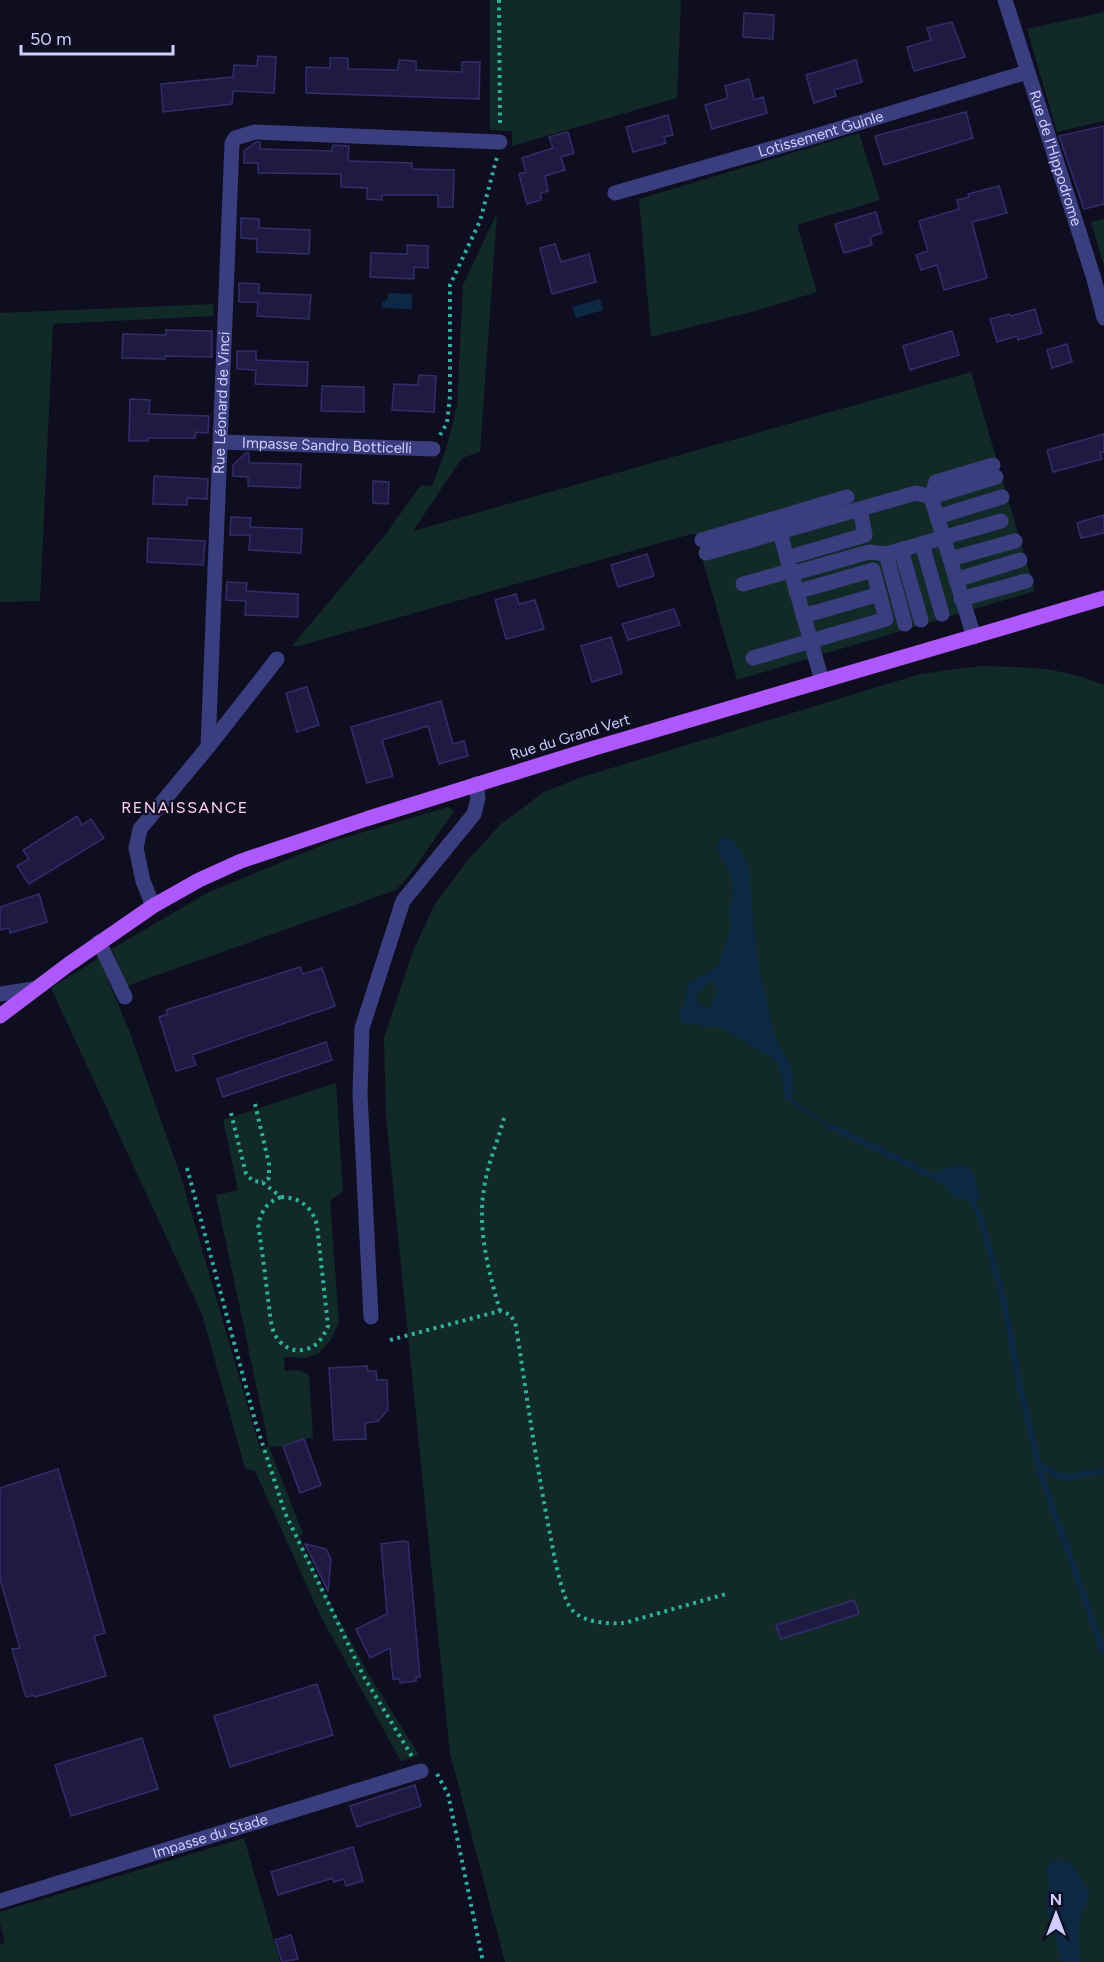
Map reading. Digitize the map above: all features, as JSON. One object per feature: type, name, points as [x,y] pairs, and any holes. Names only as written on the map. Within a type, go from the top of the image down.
[{"type":"main road","name":"Rue du Grand Vert","points":[[0,1016],[33,989],[153,906],[199,880],[241,861],[476,784],[1104,598]]},
{"type":"street","name":"Rue de l'Hippodrome","points":[[1005,0],[1094,279],[1104,318]]},
{"type":"street","name":"Lotissement Guinle","points":[[615,193],[1027,72]]},
{"type":"street","name":"Rue Léonard de Vinci","points":[[208,747],[232,143],[235,138],[255,132],[500,142]]},
{"type":"street","name":"Impasse Sandro Botticelli","points":[[221,442],[433,449]]},
{"type":"street","points":[[974,637],[931,497],[936,482],[994,471]]},
{"type":"street","points":[[704,547],[778,526],[860,509],[916,493],[931,497]]},
{"type":"street","points":[[778,526],[847,497]]},
{"type":"street","points":[[937,517],[1002,498]]},
{"type":"street","points":[[860,509],[869,552]]},
{"type":"street","points":[[790,568],[869,552],[893,553],[1001,521]]},
{"type":"street","points":[[778,526],[822,681]]},
{"type":"street","points":[[743,584],[790,568],[865,535]]},
{"type":"street","points":[[950,559],[1015,541]]},
{"type":"street","points":[[922,544],[942,614]]},
{"type":"street","points":[[893,553],[921,620]]},
{"type":"street","points":[[893,553],[905,624]]},
{"type":"street","points":[[956,580],[1020,560]]},
{"type":"street","points":[[753,658],[886,619],[873,570],[796,592]]},
{"type":"street","points":[[961,599],[1026,581]]},
{"type":"street","points":[[803,615],[880,594]]},
{"type":"street","points":[[153,906],[143,881],[136,848],[140,830],[277,659]]},
{"type":"street","points":[[370,1317],[360,1095],[362,1028],[403,900],[474,814],[478,798],[476,784]]},
{"type":"street","points":[[99,942],[124,997]]},
{"type":"street","points":[[0,994],[33,989]]},
{"type":"street","name":"Impasse du Stade","points":[[0,1902],[421,1771]]},
{"type":"path","points":[[433,449],[447,423],[450,396],[450,285],[480,221],[500,142],[499,0]]},
{"type":"path","points":[[255,1104],[269,1164],[268,1178],[262,1182]]},
{"type":"path","points":[[231,1113],[246,1174],[253,1181],[262,1182],[281,1197],[303,1202],[313,1212],[317,1225],[328,1326],[323,1338],[316,1346],[306,1350],[297,1351],[288,1348],[281,1343],[272,1328],[258,1224],[263,1209],[270,1201],[281,1197]]},
{"type":"path","points":[[500,1311],[489,1274],[482,1219],[484,1188],[504,1118]]},
{"type":"path","points":[[187,1168],[255,1424],[285,1513],[364,1677],[421,1771],[438,1774],[448,1794],[483,1962]]},
{"type":"path","points":[[390,1340],[500,1311],[511,1315],[516,1326],[537,1467],[559,1576],[572,1610],[591,1621],[609,1624],[624,1623],[726,1594]]},
{"type":"green space","points":[[490,0],[681,0],[677,98],[512,146],[512,131],[490,130]]},
{"type":"green space","points":[[1104,12],[1104,121],[1057,132],[1027,29]]},
{"type":"green space","points":[[859,133],[880,200],[797,225],[817,292],[759,310],[651,337],[639,199]]},
{"type":"green space","points":[[497,213],[480,452],[462,458],[413,531],[971,372],[1035,591],[737,680],[695,533],[299,646],[292,646],[385,535],[421,485],[432,486],[446,449],[457,405],[463,285]]},
{"type":"green space","points":[[1104,219],[1104,266],[1091,222]]},
{"type":"green space","points":[[214,304],[213,316],[53,324],[40,601],[0,602],[0,313]]},
{"type":"green space","points":[[981,666],[1058,671],[1104,685],[1104,1962],[505,1962],[450,1753],[386,1116],[384,1038],[413,951],[435,904],[468,860],[501,824],[544,792],[582,777],[920,674]]},
{"type":"green space","points":[[448,807],[454,811],[409,876],[396,890],[127,986],[112,949],[207,893],[330,842]]},
{"type":"green space","points":[[99,958],[130,1033],[181,1177],[260,1449],[269,1446],[216,1195],[238,1190],[223,1120],[336,1083],[343,1191],[330,1201],[339,1322],[330,1341],[318,1354],[304,1358],[284,1357],[285,1371],[301,1371],[309,1376],[313,1437],[283,1446],[269,1447],[303,1534],[299,1536],[326,1595],[369,1675],[419,1755],[401,1761],[321,1617],[255,1471],[245,1468],[202,1314],[51,988]]},
{"type":"green space","points":[[244,1838],[280,1962],[0,1962],[0,1944],[5,1943],[0,1924],[0,1912]]},
{"type":"water","points":[[388,293],[412,294],[412,309],[382,308],[382,303],[388,299]]},
{"type":"water","points":[[600,299],[603,310],[576,318],[572,307]]},
{"type":"water","points":[[720,838],[728,839],[736,845],[748,867],[757,959],[774,1035],[789,1063],[794,1079],[792,1098],[832,1126],[832,1130],[786,1099],[778,1063],[774,1059],[720,1027],[686,1025],[681,1022],[679,1011],[684,1007],[687,984],[719,964],[731,928],[729,911],[733,889],[730,872],[716,846]],"holes":[[[711,980],[717,988],[712,1006],[704,1008],[697,1003],[697,994]]]},
{"type":"water","points":[[953,1166],[967,1166],[974,1175],[980,1197],[978,1200],[957,1198],[945,1185],[929,1177],[930,1174]]},
{"type":"water","points":[[1054,1860],[1071,1861],[1090,1895],[1078,1927],[1081,1962],[1062,1962],[1045,1901],[1050,1887],[1045,1869]]},
{"type":"building","points":[[744,13],[774,15],[773,39],[743,37]]},
{"type":"building","points":[[952,22],[965,57],[914,71],[907,47],[931,40],[927,28]]},
{"type":"building","points":[[258,56],[276,57],[274,93],[233,91],[232,104],[163,112],[161,84],[233,77],[234,65],[257,66]]},
{"type":"building","points":[[330,58],[348,58],[348,69],[398,70],[399,60],[416,61],[416,70],[462,72],[462,62],[480,62],[479,99],[306,93],[306,67],[330,68]]},
{"type":"building","points":[[856,60],[862,82],[834,90],[836,96],[814,103],[806,75]]},
{"type":"building","points":[[749,79],[754,100],[763,97],[767,113],[712,129],[705,105],[728,98],[725,86]]},
{"type":"building","points":[[966,112],[973,138],[884,165],[875,136]]},
{"type":"building","points":[[668,115],[673,135],[664,137],[666,143],[633,152],[626,127]]},
{"type":"building","points":[[1104,126],[1104,204],[1084,209],[1059,136]]},
{"type":"building","points":[[568,132],[574,153],[561,157],[565,170],[545,176],[548,191],[541,193],[541,200],[527,204],[519,174],[526,172],[522,158],[553,148],[549,137]]},
{"type":"building","points":[[256,142],[260,142],[260,149],[332,151],[333,145],[349,146],[348,161],[412,163],[412,169],[454,170],[453,207],[438,207],[438,195],[382,195],[382,200],[367,199],[367,188],[341,187],[341,174],[258,173],[258,163],[244,163],[244,151]]},
{"type":"building","points":[[999,186],[1007,213],[972,222],[987,278],[944,290],[937,265],[921,270],[916,255],[928,251],[919,221],[959,209],[957,200],[969,197],[968,194]]},
{"type":"building","points":[[876,212],[882,233],[870,237],[872,245],[844,253],[835,224]]},
{"type":"building","points":[[241,218],[259,219],[259,228],[310,230],[309,254],[257,252],[257,239],[241,238]]},
{"type":"building","points":[[555,244],[561,262],[589,254],[596,282],[552,294],[540,248]]},
{"type":"building","points":[[407,245],[428,246],[428,268],[414,267],[414,279],[370,277],[371,253],[407,254]]},
{"type":"building","points":[[239,283],[259,284],[259,293],[311,295],[309,319],[257,316],[258,302],[239,302]]},
{"type":"building","points":[[1035,309],[1042,333],[1018,340],[1017,336],[997,342],[990,319]]},
{"type":"building","points":[[166,330],[212,331],[212,357],[122,358],[123,334],[166,335]]},
{"type":"building","points":[[952,331],[959,355],[910,370],[903,346]]},
{"type":"building","points":[[1067,344],[1072,362],[1052,368],[1047,350]]},
{"type":"building","points":[[237,351],[256,351],[256,360],[308,362],[307,386],[255,384],[256,370],[237,369]]},
{"type":"building","points":[[419,375],[436,376],[434,412],[392,410],[394,384],[418,385]]},
{"type":"building","points":[[322,386],[364,387],[364,412],[321,411]]},
{"type":"building","points":[[130,399],[150,400],[149,414],[209,416],[208,433],[196,432],[195,438],[148,438],[148,441],[129,441]]},
{"type":"building","points":[[1104,434],[1104,452],[1100,453],[1102,459],[1053,472],[1047,450]]},
{"type":"building","points":[[249,453],[249,463],[301,464],[300,488],[248,486],[248,477],[233,476],[233,465]]},
{"type":"building","points":[[154,476],[208,479],[207,499],[187,498],[187,505],[153,504]]},
{"type":"building","points":[[373,481],[389,482],[388,504],[373,503]]},
{"type":"building","points":[[1104,515],[1104,533],[1081,538],[1077,523]]},
{"type":"building","points":[[231,517],[251,518],[250,527],[302,529],[301,553],[249,550],[250,535],[230,535]]},
{"type":"building","points":[[148,538],[205,541],[203,565],[147,562]]},
{"type":"building","points":[[647,554],[654,576],[618,587],[611,565]]},
{"type":"building","points":[[227,582],[247,583],[246,591],[298,594],[298,617],[245,615],[246,601],[226,600]]},
{"type":"building","points":[[516,594],[519,604],[535,600],[544,629],[506,639],[495,600]]},
{"type":"building","points":[[674,609],[680,625],[628,640],[622,624]]},
{"type":"building","points":[[611,637],[622,673],[592,682],[581,646]]},
{"type":"building","points":[[307,687],[319,725],[297,732],[286,693]]},
{"type":"building","points":[[441,701],[453,744],[464,741],[468,756],[439,764],[428,726],[382,740],[393,776],[367,783],[351,727]]},
{"type":"building","points":[[77,816],[82,825],[91,819],[104,838],[29,884],[17,866],[29,859],[23,850]]},
{"type":"building","points":[[39,894],[47,922],[10,933],[9,928],[0,930],[0,907]]},
{"type":"building","points":[[300,967],[303,974],[322,968],[335,1006],[192,1055],[196,1065],[176,1071],[159,1017],[168,1014],[166,1010]]},
{"type":"building","points":[[326,1042],[332,1060],[223,1097],[217,1079]]},
{"type":"building","points":[[367,1366],[368,1371],[376,1371],[377,1380],[387,1380],[388,1410],[378,1421],[365,1423],[366,1439],[334,1440],[329,1368]]},
{"type":"building","points":[[304,1439],[321,1485],[300,1493],[283,1446]]},
{"type":"building","points":[[58,1469],[105,1633],[94,1636],[106,1676],[35,1697],[34,1695],[26,1697],[12,1649],[20,1648],[0,1579],[0,1488]]},
{"type":"building","points":[[408,1542],[420,1677],[416,1677],[416,1681],[400,1683],[400,1679],[393,1679],[390,1648],[370,1658],[356,1629],[387,1614],[381,1544]]},
{"type":"building","points":[[305,1544],[326,1549],[331,1559],[328,1591]]},
{"type":"building","points":[[854,1600],[859,1614],[781,1639],[776,1625]]},
{"type":"building","points":[[317,1684],[333,1735],[230,1767],[214,1716]]},
{"type":"building","points":[[142,1738],[158,1789],[71,1816],[55,1765]]},
{"type":"building","points":[[415,1785],[421,1806],[357,1827],[350,1806]]},
{"type":"building","points":[[353,1847],[363,1881],[346,1886],[344,1879],[334,1882],[333,1878],[278,1895],[271,1872]]},
{"type":"building","points":[[291,1935],[298,1959],[282,1962],[275,1940]]},
{"type":"waterway","points":[[832,1127],[937,1178]]},
{"type":"waterway","points":[[966,1195],[972,1200],[981,1219],[1004,1302],[1020,1387],[1040,1472],[1104,1653]]},
{"type":"waterway","points":[[1038,1464],[1063,1478],[1104,1471]]},
{"type":"district","name":"RENAISSANCE","points":[[185,807]]}]
